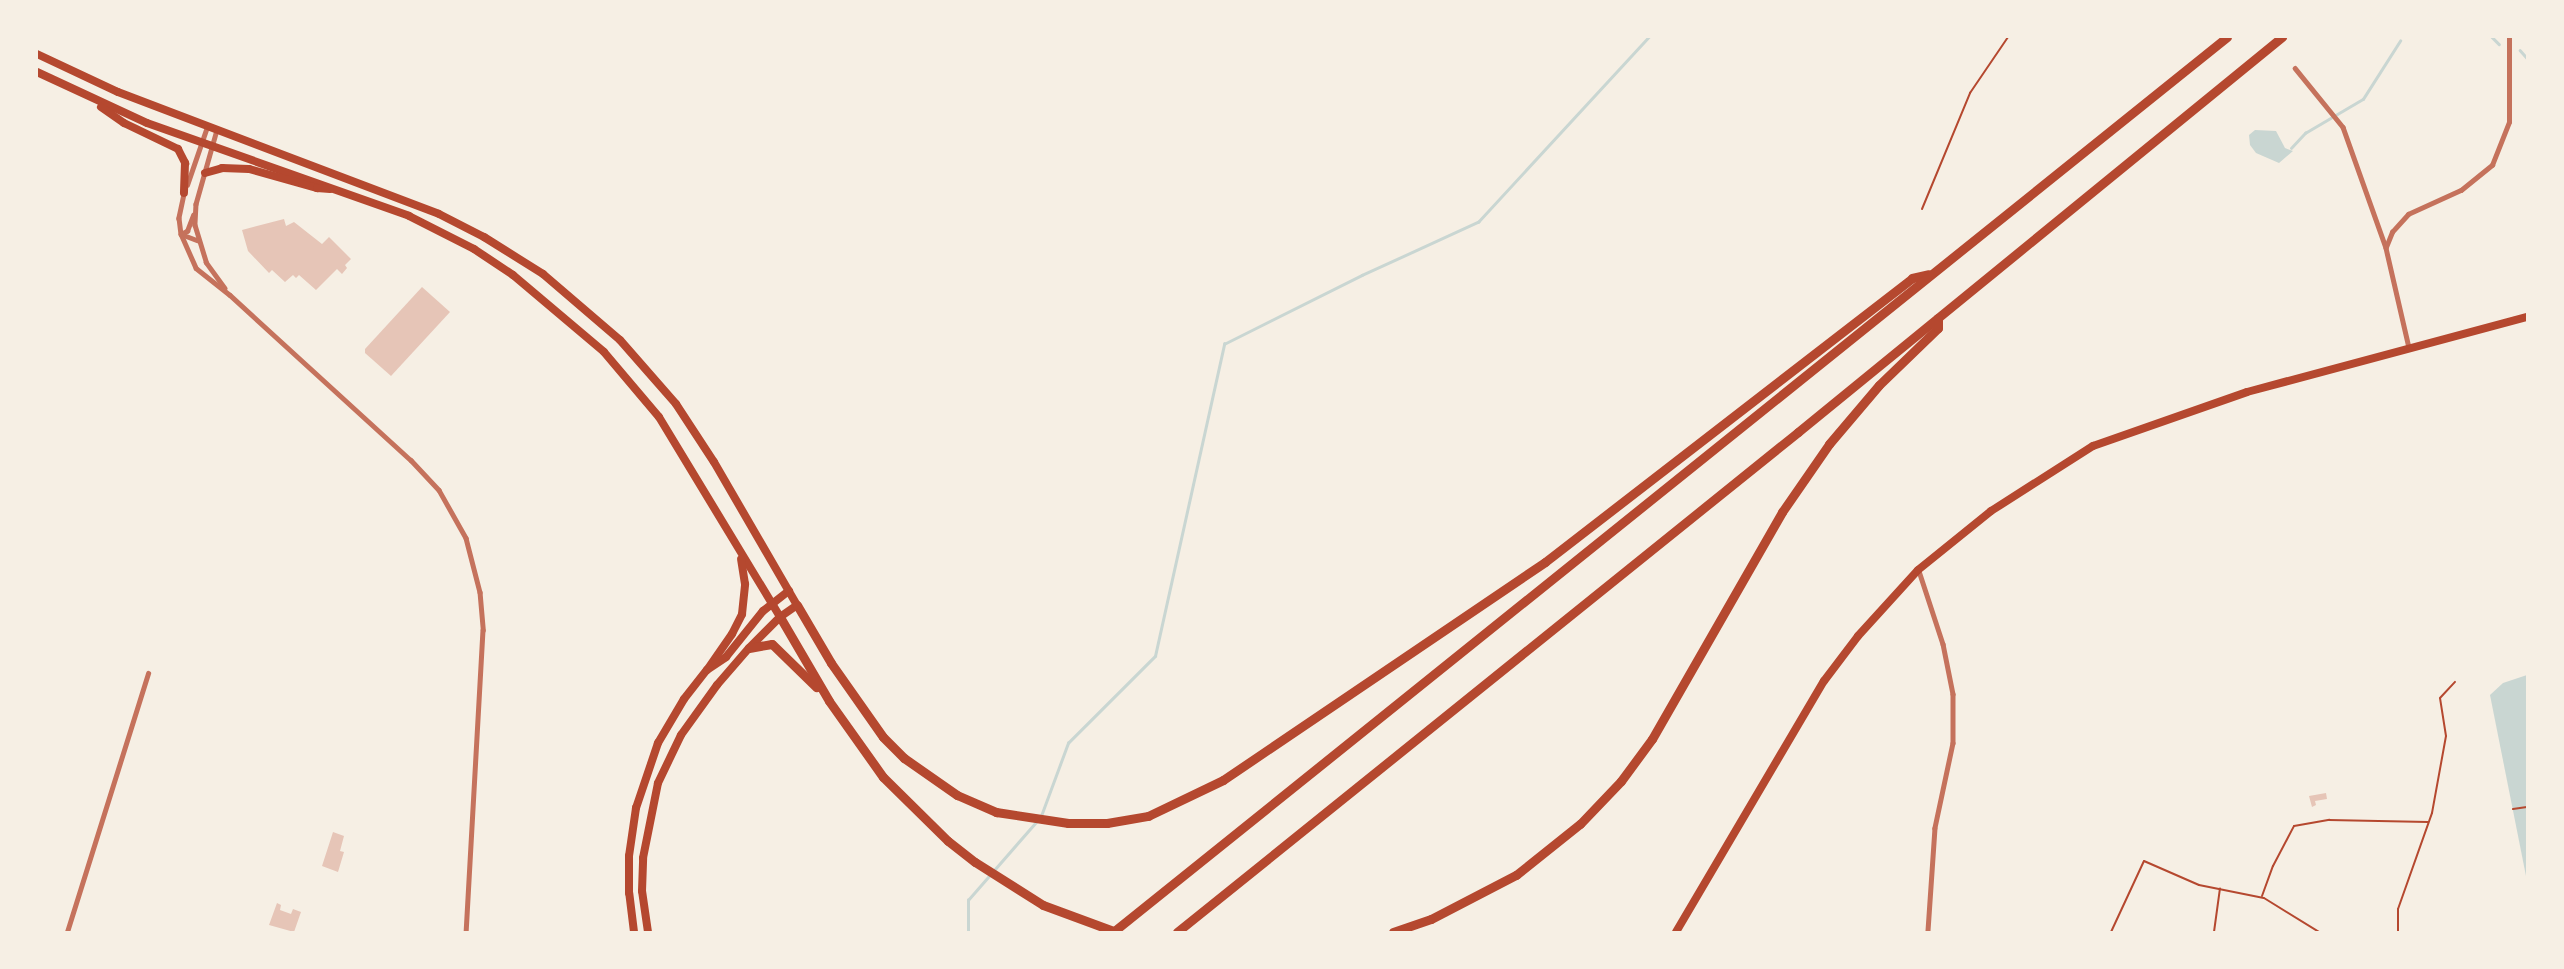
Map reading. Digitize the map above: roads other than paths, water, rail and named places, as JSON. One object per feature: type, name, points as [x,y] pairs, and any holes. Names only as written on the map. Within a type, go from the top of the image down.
[{"type":"highway","points":[[780,617],[830,701],[883,777],[948,841],[975,862],[1043,905],[1115,932],[2227,37]]},
{"type":"highway","points":[[1177,932],[2282,37]]},
{"type":"highway","points":[[797,605],[831,663],[883,737],[939,783],[996,811],[1068,823],[1107,823],[1148,816],[1223,780],[1545,562],[1912,278],[1934,272]]},
{"type":"highway","points":[[1393,932],[1431,919],[1516,875],[1580,824],[1612,790],[1653,739],[1782,512],[1829,444],[1938,328],[1938,318]]},
{"type":"highway","points":[[749,648],[772,644],[830,701]]},
{"type":"main road","points":[[37,54],[118,92],[439,214],[514,255],[569,294],[620,340],[676,404],[714,462],[797,605],[780,617],[749,648],[697,712],[658,783],[643,858],[642,891],[648,932]]},
{"type":"main road","points":[[37,72],[90,99],[203,143],[410,216],[474,249],[541,295],[579,328],[627,377],[659,417],[780,617]]},
{"type":"main road","points":[[90,99],[124,122],[178,149],[185,163],[184,193]]},
{"type":"main road","points":[[205,173],[222,168],[249,169],[317,188],[340,190]]},
{"type":"main road","points":[[1676,932],[1825,681],[1858,636],[1919,570],[1991,511],[2092,446],[2247,392],[2527,317]]},
{"type":"main road","points":[[634,932],[629,893],[629,856],[639,797],[662,735],[732,634],[744,601],[744,570],[734,540]]},
{"type":"main road","points":[[706,670],[726,657],[771,603],[789,591]]},
{"type":"street","points":[[2386,248],[2392,232],[2408,214],[2461,190],[2492,165],[2509,122],[2509,37]]},
{"type":"street","points":[[2295,68],[2343,127],[2386,248],[2409,348]]},
{"type":"street","points":[[212,129],[203,143],[184,193],[179,218],[181,234],[196,268],[230,295],[411,460],[439,491],[466,538],[480,592],[483,630],[466,932]]},
{"type":"street","points":[[181,234],[187,231],[196,204],[212,146],[212,129]]},
{"type":"street","points":[[196,204],[197,240],[205,262],[230,295]]},
{"type":"street","points":[[181,234],[197,240]]},
{"type":"street","points":[[1919,570],[1943,643],[1953,694],[1953,743],[1935,828],[1927,932]]},
{"type":"street","points":[[66,932],[148,673]]},
{"type":"waterway","points":[[1041,816],[1068,743],[1155,656],[1224,344],[1362,275],[1478,222],[1649,37]]},
{"type":"waterway","points":[[2492,37],[2499,44]]},
{"type":"waterway","points":[[2291,148],[2305,133],[2363,99],[2400,41]]},
{"type":"waterway","points":[[2520,50],[2527,58]]},
{"type":"waterway","points":[[968,932],[968,900],[1037,821]]}]
